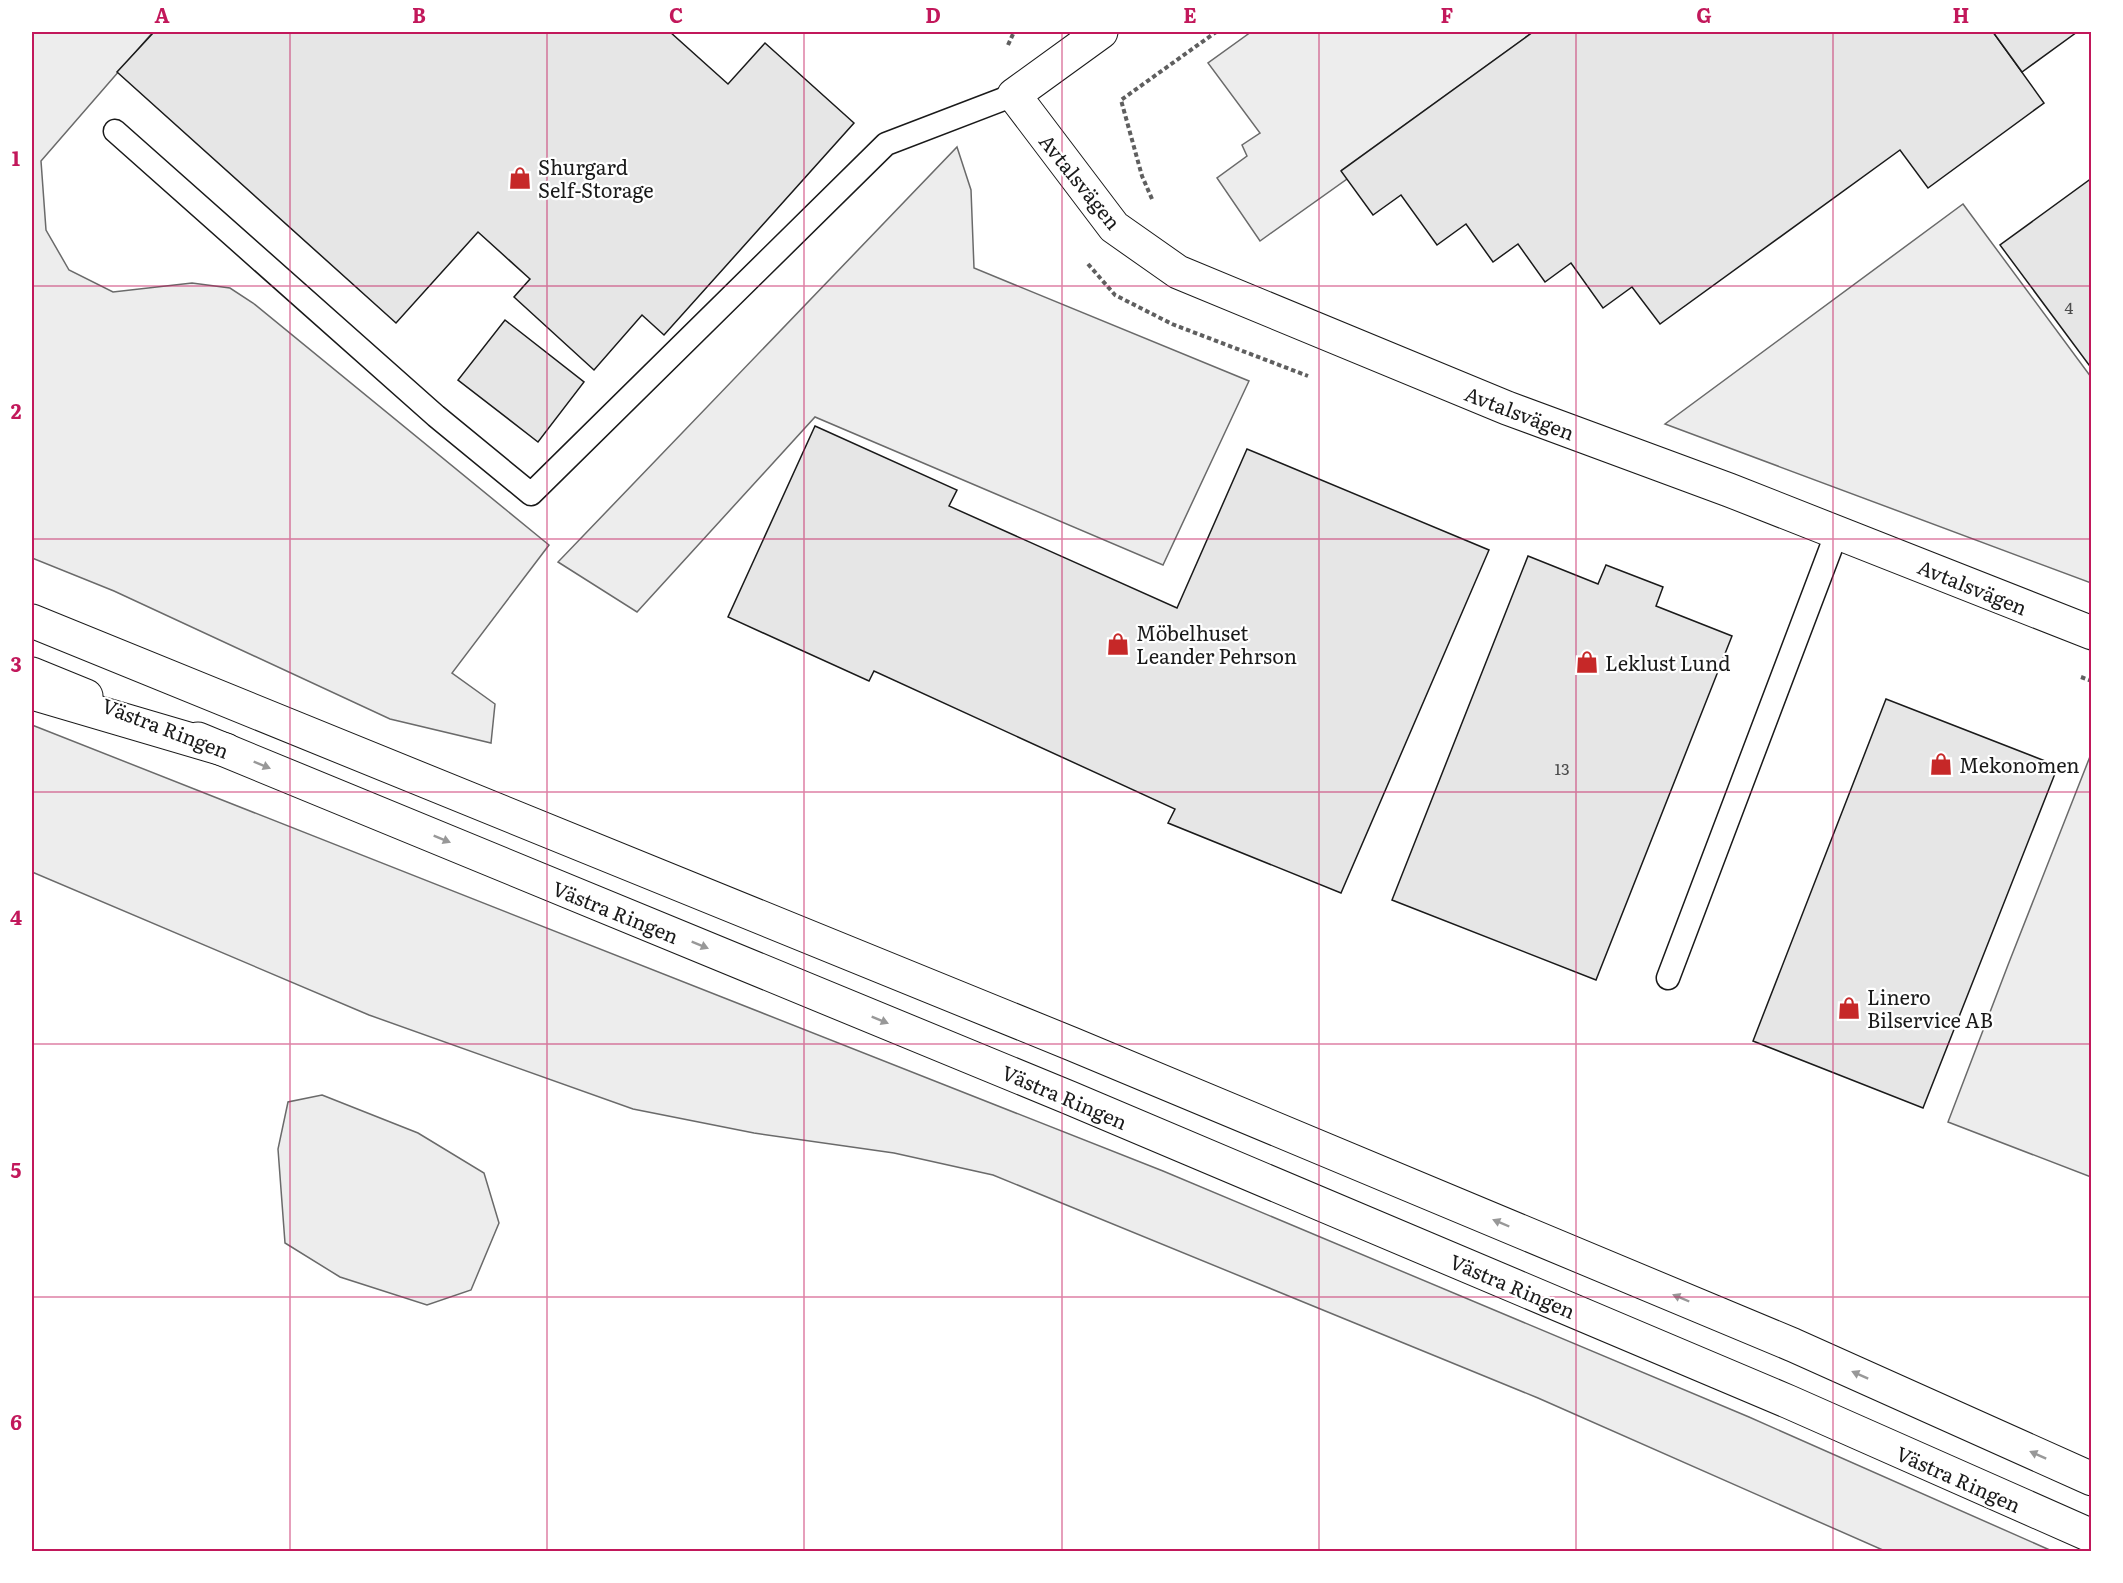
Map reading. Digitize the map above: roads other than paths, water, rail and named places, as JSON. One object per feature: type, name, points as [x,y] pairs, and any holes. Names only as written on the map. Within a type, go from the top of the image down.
[{"type":"main road","points":[[1014,95],[1101,32]]},
{"type":"main road","name":"Avtalsvägen","points":[[1014,95],[1114,227],[1178,272],[1507,408],[1837,532],[2091,633]]},
{"type":"main road","points":[[32,621],[1094,1053],[1793,1345],[2091,1479]]},
{"type":"main road","name":"Västra Ringen","points":[[32,675],[226,750],[1092,1107],[1789,1402],[2091,1536]]},
{"type":"main road","points":[[32,693],[226,750]]},
{"type":"lane","points":[[115,131],[436,416],[531,494],[886,144],[1014,95]]},
{"type":"lane","points":[[1668,978],[1837,532]]},
{"type":"place","name":"Shurgard Self-Storage","points":[[520,178]]},
{"type":"place","name":"Möbelhuset Leander Pehrson","points":[[1118,644]]},
{"type":"place","name":"Leklust Lund","points":[[1587,662]]},
{"type":"place","name":"Mekonomen","points":[[1941,764]]},
{"type":"place","name":"Linero Bilservice AB","points":[[1849,1008]]}]
